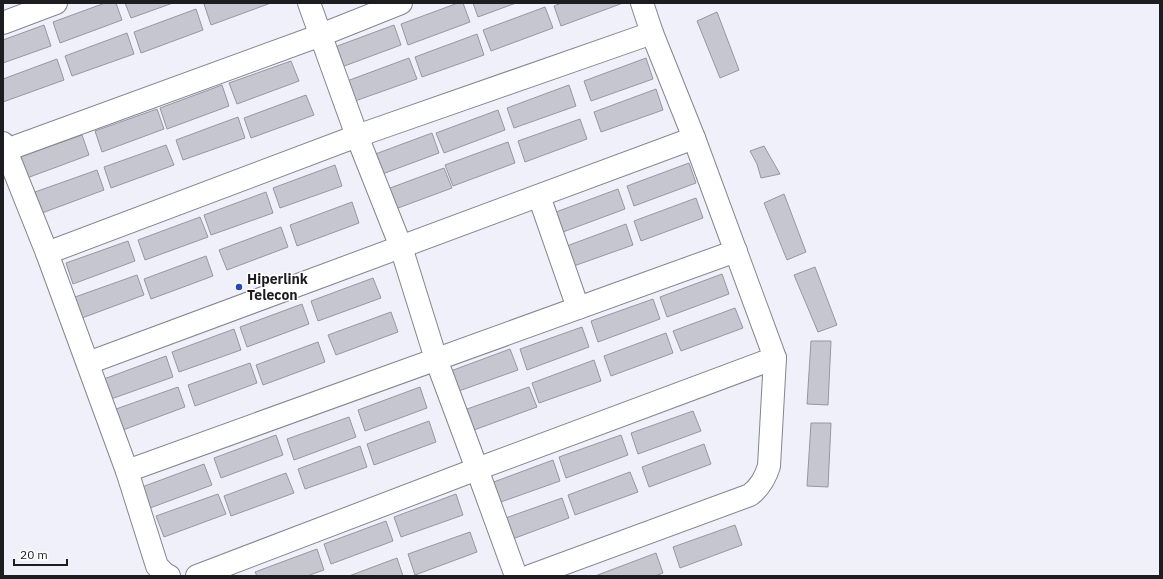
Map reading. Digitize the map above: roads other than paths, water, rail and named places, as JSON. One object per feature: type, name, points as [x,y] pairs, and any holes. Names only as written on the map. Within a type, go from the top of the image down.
[{"type":"street","points":[[3,23],[56,3]]},
{"type":"street","points":[[309,3],[357,136],[400,247],[436,359],[478,468],[516,576]]},
{"type":"street","points":[[169,576],[157,566],[127,471],[88,363],[4,147],[321,35],[401,3]]},
{"type":"street","points":[[530,576],[750,495],[759,488],[765,478],[769,466],[775,358],[694,138],[652,33],[642,3]]},
{"type":"street","points":[[46,253],[357,136],[652,33]]},
{"type":"street","points":[[88,363],[694,138]]},
{"type":"street","points":[[539,196],[578,308]]},
{"type":"street","points":[[127,471],[736,251]]},
{"type":"street","points":[[197,576],[478,468],[775,358]]},
{"type":"place","name":"Hiperlink Telecon","points":[[239,287]]}]
